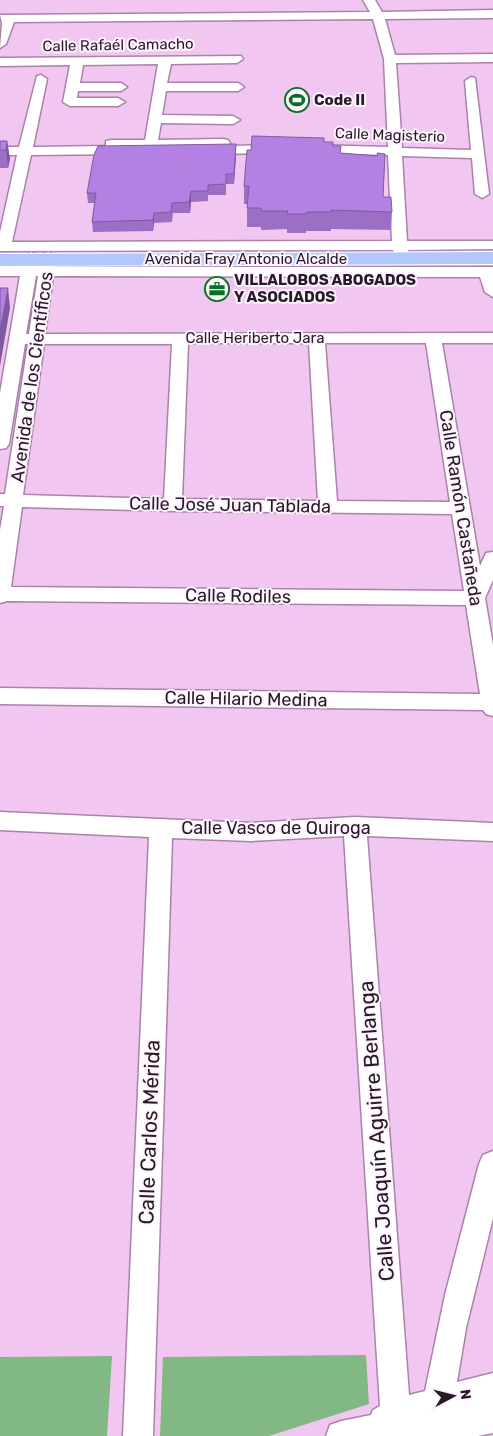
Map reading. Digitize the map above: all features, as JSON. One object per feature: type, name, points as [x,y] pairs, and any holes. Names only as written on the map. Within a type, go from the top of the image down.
[{"type":"main road","name":"Avenida Fray Antonio Alcalde","points":[[1,251],[39,259],[402,252],[491,268]]},
{"type":"main road","points":[[402,252],[424,272]]},
{"type":"street","points":[[370,0],[378,15],[390,59],[402,252]]},
{"type":"street","points":[[0,44],[4,19],[177,13],[493,14]]},
{"type":"street","points":[[390,59],[493,58]]},
{"type":"street","points":[[151,143],[165,60]]},
{"type":"street","name":"Calle Rafaél Camacho","points":[[0,62],[237,60]]},
{"type":"street","points":[[77,61],[70,102],[118,102]]},
{"type":"street","points":[[1,251],[41,79]]},
{"type":"street","points":[[471,81],[482,194]]},
{"type":"street","points":[[72,88],[121,87]]},
{"type":"street","points":[[161,87],[238,87]]},
{"type":"street","points":[[155,119],[233,120]]},
{"type":"street","name":"Calle Magisterio","points":[[0,151],[26,147],[151,143],[478,151]]},
{"type":"street","name":"Calle Magisterio","points":[[0,144],[26,147],[295,146]]},
{"type":"street","name":"Avenida Fray Antonio Alcalde","points":[[402,252],[493,245]]},
{"type":"street","name":"Avenida Fray Antonio Alcalde","points":[[0,271],[39,259],[424,272],[491,268]]},
{"type":"street","name":"Avenida de los Científicos","points":[[0,595],[8,500],[36,339],[39,259]]},
{"type":"street","name":"Avenida de los Científicos","points":[[0,444],[18,339],[39,259]]},
{"type":"street","points":[[491,268],[493,292]]},
{"type":"street","points":[[317,338],[328,506]]},
{"type":"street","name":"Calle Ramón Castañeda","points":[[433,338],[492,705]]},
{"type":"street","name":"Calle Heriberto Jara","points":[[18,339],[493,338]]},
{"type":"street","points":[[173,505],[180,339]]},
{"type":"street","name":"Calle José Juan Tablada","points":[[8,500],[173,505],[461,508]]},
{"type":"street","points":[[475,598],[493,558]]},
{"type":"street","name":"Calle Rodiles","points":[[0,595],[475,598]]},
{"type":"street","name":"Calle Hilario Medina","points":[[0,696],[492,705]]},
{"type":"street","name":"Calle Vasco de Quiroga","points":[[0,821],[252,832],[355,826],[493,832]]},
{"type":"street","name":"Calle Joaquín Aguirre Berlanga","points":[[355,826],[396,1427]]},
{"type":"street","name":"Calle Carlos Mérida","points":[[138,1436],[161,829]]},
{"type":"street","points":[[438,1415],[449,1344],[493,1164]]},
{"type":"street","points":[[354,1434],[396,1427],[438,1415],[493,1388]]},
{"type":"street","points":[[438,1415],[493,1418]]},
{"type":"green space","points":[[366,1355],[369,1404],[269,1436],[160,1436],[163,1357]]},
{"type":"green space","points":[[112,1356],[107,1436],[0,1436],[0,1357]]},
{"type":"building","points":[[252,136],[324,138],[324,142],[333,142],[333,146],[341,146],[340,153],[378,156],[377,153],[385,154],[383,197],[391,197],[392,212],[331,210],[332,212],[287,214],[288,211],[261,211],[261,208],[247,208],[249,186],[244,186],[247,150],[251,150]]},
{"type":"building","points":[[0,141],[7,141],[6,150],[0,150]]},
{"type":"building","points":[[236,144],[234,174],[226,174],[226,184],[208,185],[208,191],[191,191],[189,202],[172,203],[171,212],[154,213],[153,220],[92,222],[96,193],[87,193],[94,155],[98,146]]},
{"type":"building","points":[[0,288],[8,288],[0,331]]},
{"type":"place","name":"Code II","points":[[297,100]]},
{"type":"place","name":"VILLALOBOS ABOGADOS Y ASOCIADOS","points":[[217,289]]}]
